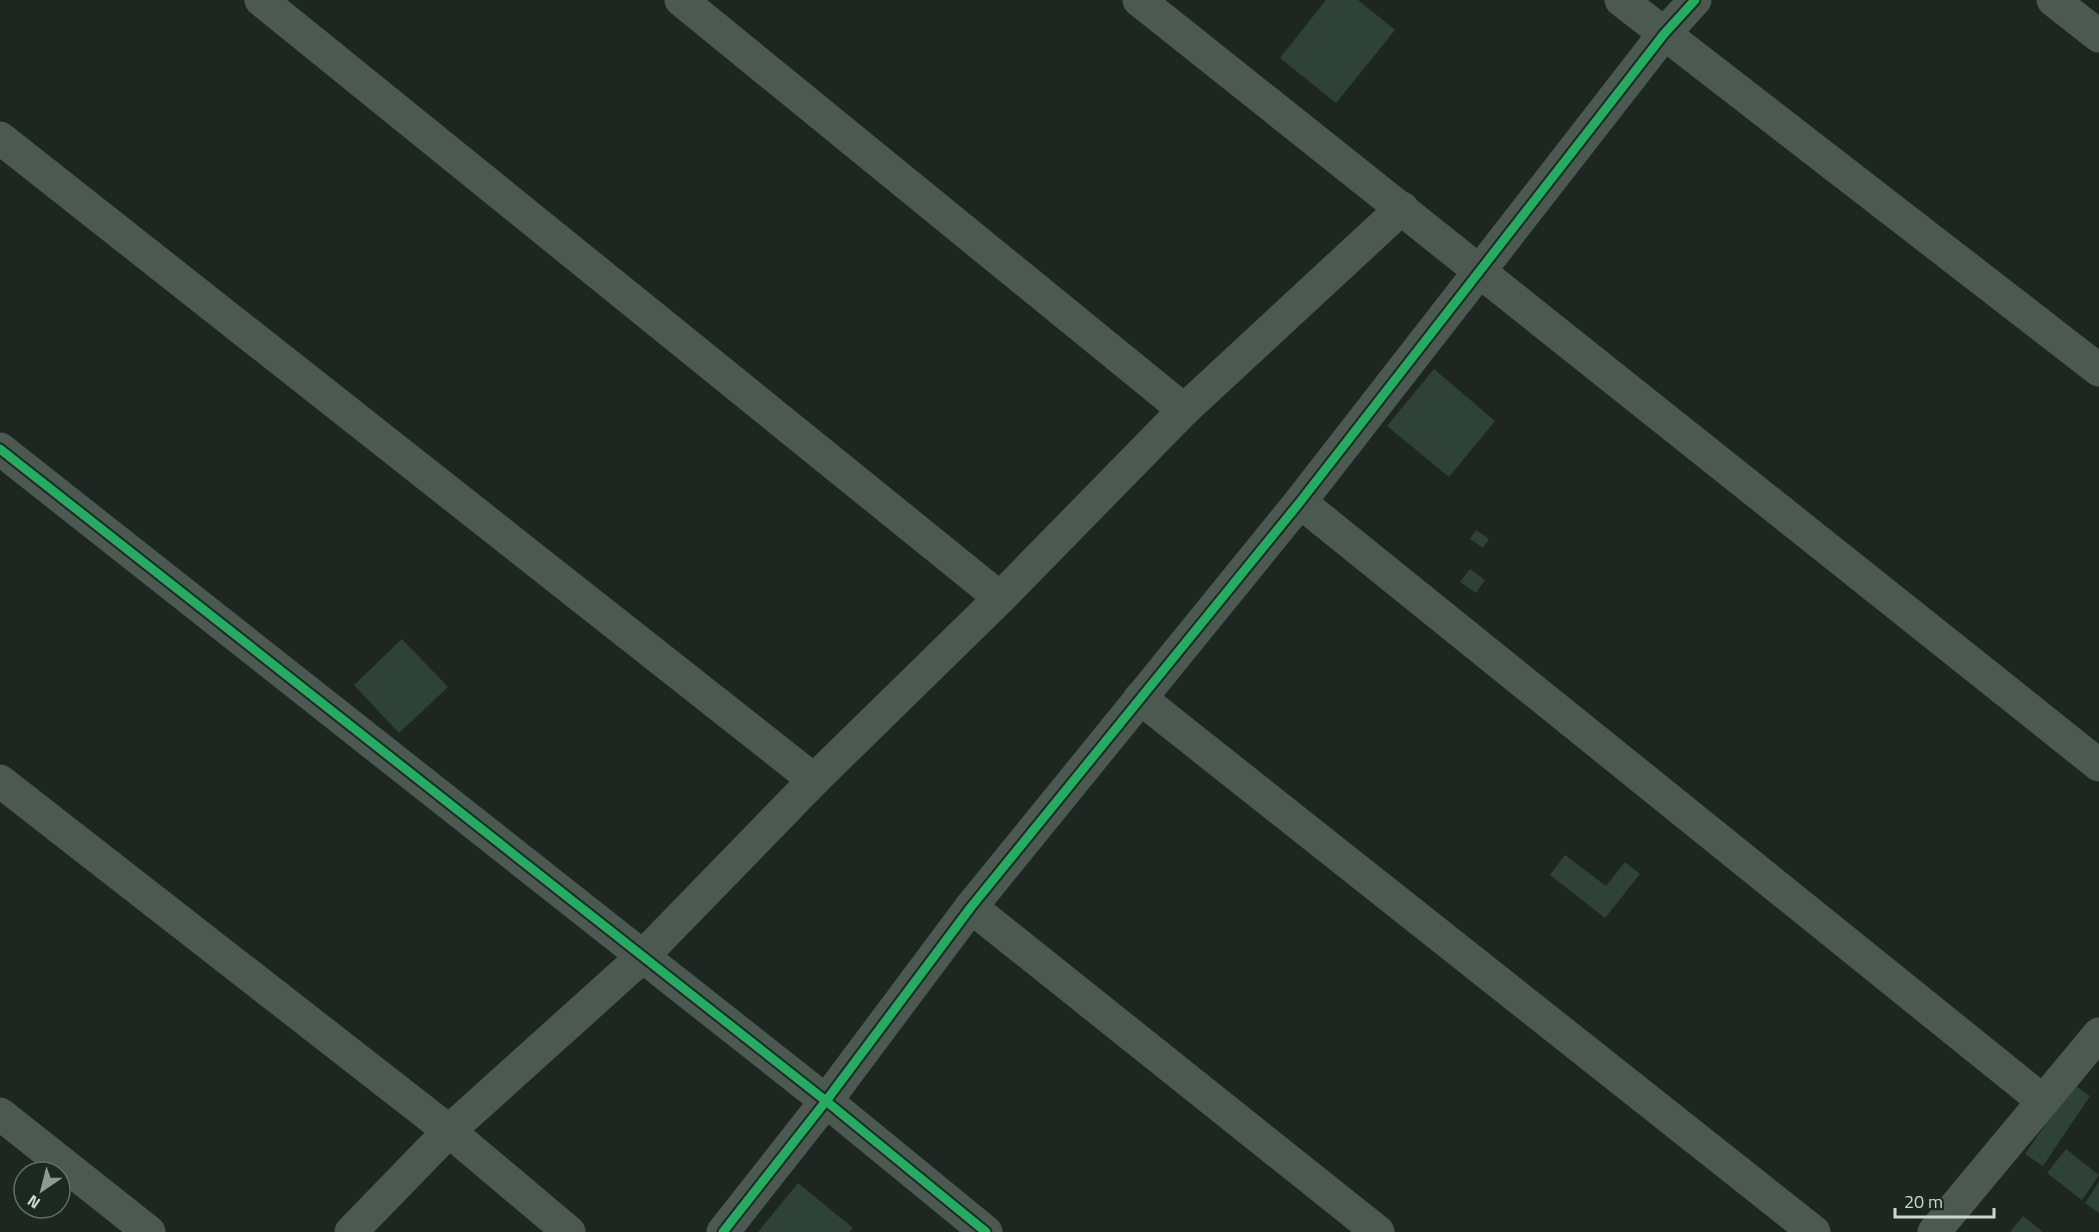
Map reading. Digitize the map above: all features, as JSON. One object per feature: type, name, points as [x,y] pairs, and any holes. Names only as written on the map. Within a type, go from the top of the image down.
[{"type":"street","points":[[261,0],[1000,598]]},
{"type":"street","points":[[681,0],[1184,410]]},
{"type":"street","points":[[1139,0],[2099,765]]},
{"type":"street","points":[[1621,0],[2099,370]]},
{"type":"street","points":[[723,1232],[826,1101],[971,907],[1300,502],[1664,34],[1695,0]]},
{"type":"street","points":[[2053,0],[2099,36]]},
{"type":"street","points":[[0,138],[814,780]]},
{"type":"street","points":[[351,1232],[449,1131],[642,957],[814,780],[1000,598],[1184,410],[1402,208]]},
{"type":"street","points":[[0,449],[826,1101],[986,1232]]},
{"type":"street","points":[[1300,502],[2043,1101]]},
{"type":"street","points":[[1140,698],[1814,1232]]},
{"type":"street","points":[[0,781],[449,1131],[569,1232]]},
{"type":"street","points":[[971,907],[1378,1232]]},
{"type":"street","points":[[1934,1232],[2099,1034]]},
{"type":"street","points":[[0,1114],[149,1232]]},
{"type":"building","points":[[1326,0],[1358,0],[1395,30],[1336,103],[1280,58]]},
{"type":"building","points":[[1434,369],[1495,421],[1449,477],[1387,426]]},
{"type":"building","points":[[1476,530],[1489,539],[1483,548],[1470,539]]},
{"type":"building","points":[[1470,569],[1485,580],[1476,593],[1460,582]]},
{"type":"building","points":[[402,639],[448,687],[399,733],[354,685]]},
{"type":"building","points":[[1565,855],[1606,886],[1625,862],[1640,874],[1605,918],[1550,875]]},
{"type":"building","points":[[2073,1084],[2090,1096],[2043,1166],[2025,1154]]},
{"type":"building","points":[[2066,1149],[2099,1175],[2082,1200],[2047,1173]]},
{"type":"building","points":[[2099,1182],[2099,1213],[2085,1203]]},
{"type":"building","points":[[798,1183],[853,1228],[849,1232],[758,1232]]},
{"type":"building","points":[[2023,1216],[2043,1232],[2010,1232]]},
{"type":"cycle path","points":[[723,1232],[826,1101],[971,907],[1300,502],[1664,34],[1695,0]]},
{"type":"cycle path","points":[[0,449],[826,1101],[986,1232]]}]
